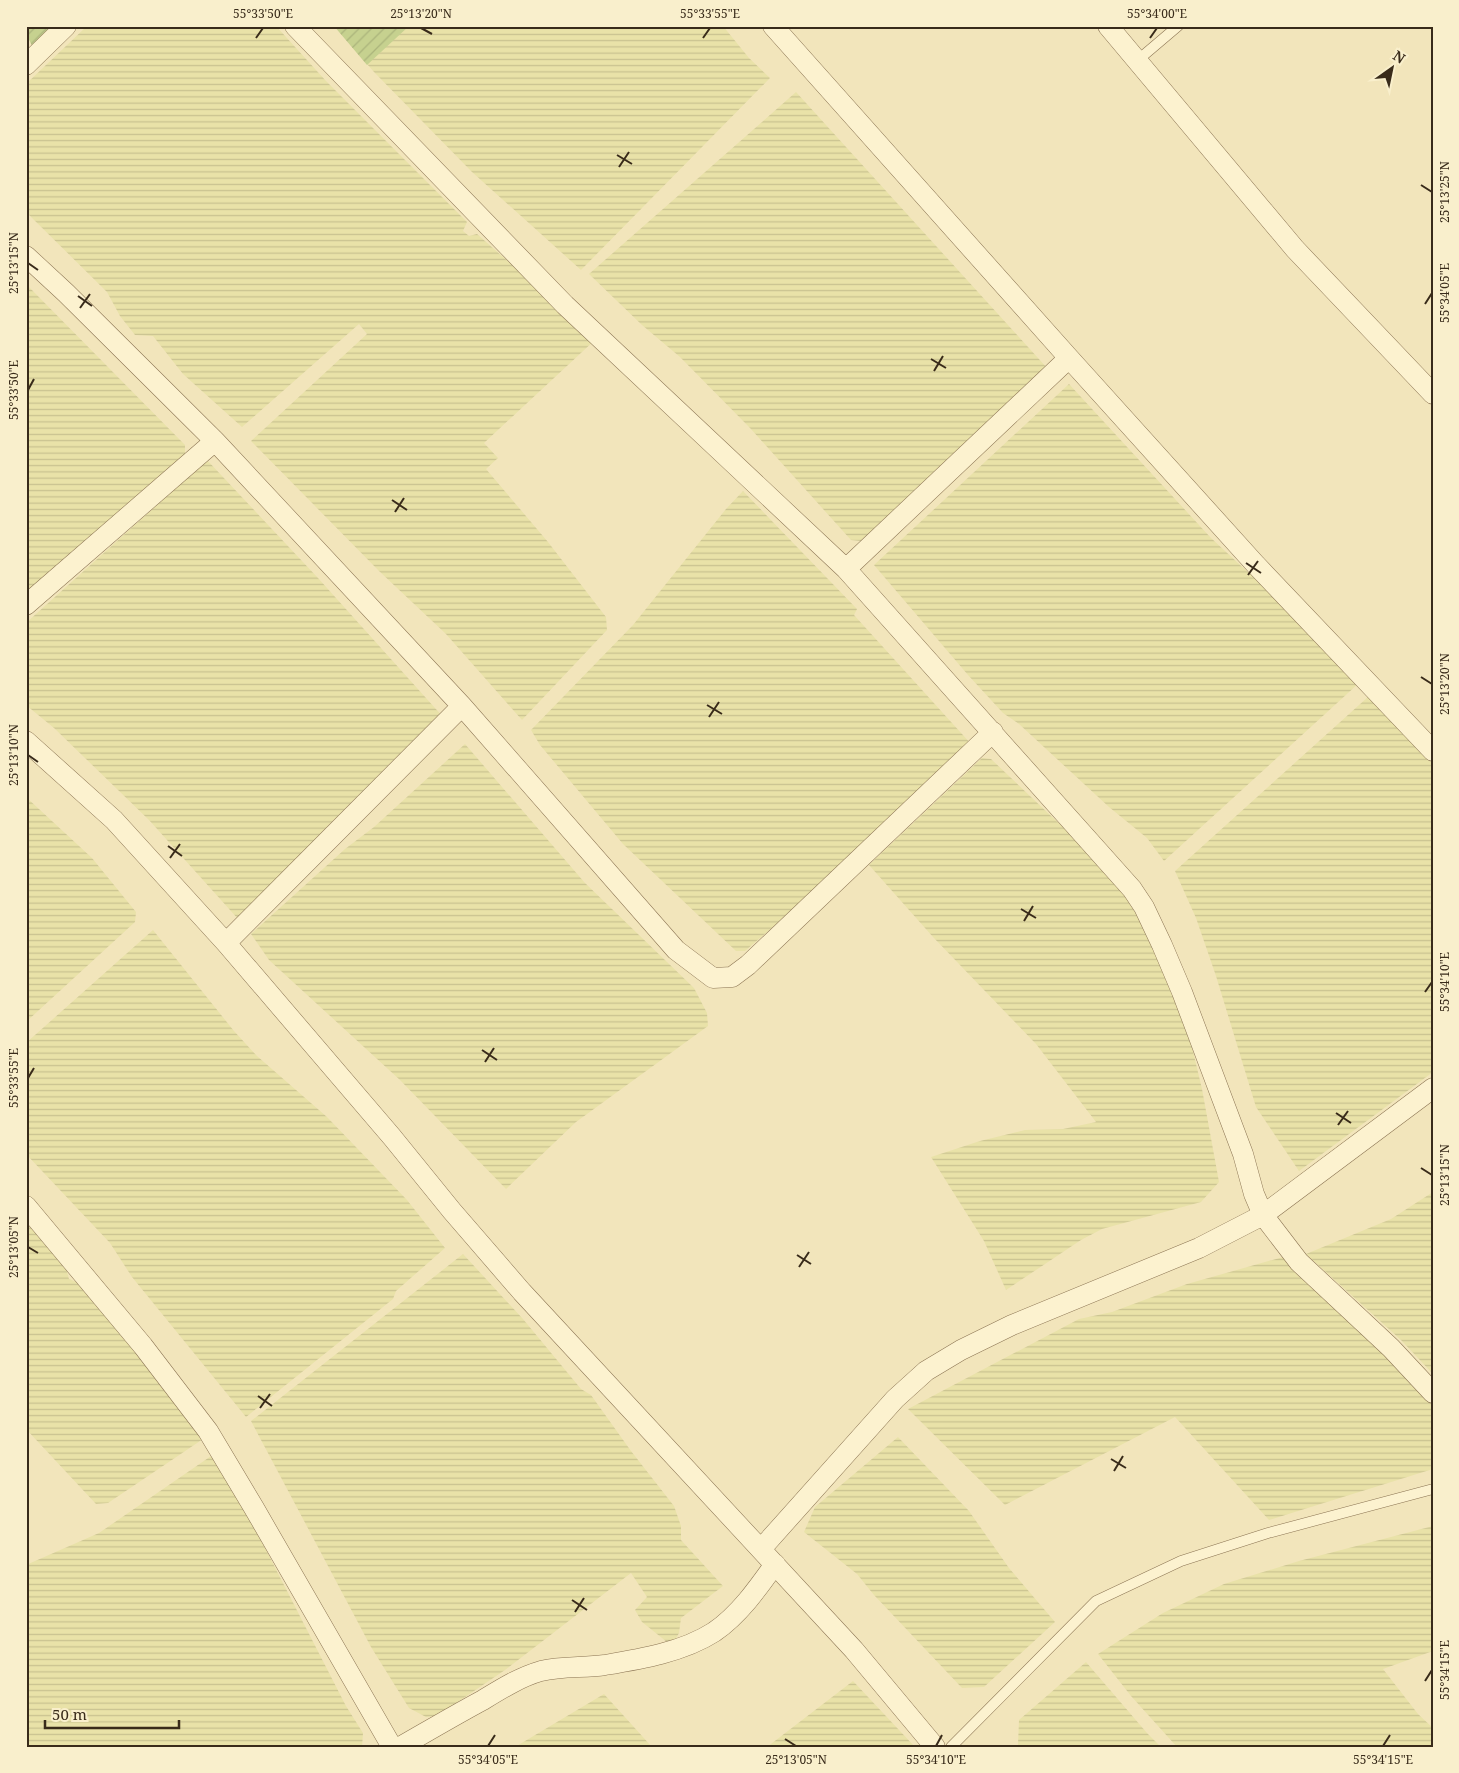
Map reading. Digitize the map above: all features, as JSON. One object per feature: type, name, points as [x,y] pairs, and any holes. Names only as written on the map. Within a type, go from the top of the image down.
[{"type":"street","points":[[26,65],[66,26]]},
{"type":"street","points":[[773,26],[1256,565],[1433,751]]},
{"type":"street","points":[[1108,26],[1295,248],[1433,394]]},
{"type":"street","points":[[300,28],[565,305],[846,569],[1132,890],[1144,907],[1182,992],[1243,1154],[1254,1194],[1263,1215],[1299,1262],[1391,1348],[1433,1393]]},
{"type":"street","points":[[26,256],[66,292],[215,441],[462,706],[676,950],[713,978],[732,977],[748,966],[993,732]]},
{"type":"street","points":[[846,569],[1069,358]]},
{"type":"street","points":[[26,604],[215,441]]},
{"type":"street","points":[[226,943],[462,706]]},
{"type":"street","points":[[26,741],[114,820],[226,943],[522,1292],[854,1650],[935,1747]]},
{"type":"street","points":[[761,1549],[895,1399],[926,1371],[961,1350],[1012,1325],[1199,1248],[1263,1215],[1433,1088]]},
{"type":"street","points":[[26,1206],[143,1346],[208,1431],[392,1747]]},
{"type":"street","points":[[400,1747],[516,1681],[540,1671],[604,1665],[632,1660],[659,1654],[700,1639],[714,1632],[738,1612],[775,1564]]},
{"type":"lane","points":[[1138,60],[1178,26]]},
{"type":"lane","points":[[951,1747],[1096,1601],[1181,1562],[1268,1533],[1433,1489]]},
{"type":"shaded area","points":[[87,26],[276,26],[326,81],[467,222],[463,231],[469,236],[477,234],[596,339],[484,443],[498,458],[486,469],[548,542],[606,617],[607,630],[522,720],[446,634],[379,571],[251,441],[367,334],[359,324],[242,427],[183,374],[153,336],[135,335],[120,316],[107,292],[26,212],[26,84]]},
{"type":"shaded area","points":[[334,26],[723,26],[749,58],[770,78],[581,270],[472,172],[374,72]]},
{"type":"shaded area","points":[[796,92],[1048,369],[861,541],[851,540],[750,428],[680,357],[642,325],[589,274]]},
{"type":"shaded area","points":[[26,284],[185,445],[185,457],[26,601]]},
{"type":"shaded area","points":[[1069,384],[1211,538],[1348,665],[1359,683],[1164,861],[1147,838],[1109,807],[1019,724],[1003,713],[874,565]]},
{"type":"shaded area","points":[[207,460],[318,578],[444,718],[239,920],[149,820],[54,728],[26,705],[26,623]]},
{"type":"shaded area","points":[[743,491],[857,609],[854,615],[972,745],[857,854],[745,951],[736,951],[623,844],[540,745],[531,730],[633,625],[726,509]]},
{"type":"shaded area","points":[[1369,696],[1433,762],[1433,1072],[1299,1171],[1256,1107],[1216,976],[1196,918],[1175,871]]},
{"type":"shaded area","points":[[465,744],[585,883],[694,988],[707,1013],[708,1026],[576,1122],[506,1189],[400,1080],[269,960],[251,934],[345,849],[374,827]]},
{"type":"shaded area","points":[[982,758],[991,759],[1087,850],[1117,883],[1146,928],[1187,1026],[1202,1089],[1219,1182],[1201,1202],[1102,1229],[1081,1240],[1006,1290],[984,1241],[931,1157],[980,1141],[1025,1130],[1063,1129],[1096,1122],[1036,1044],[933,937],[869,865]]},
{"type":"shaded area","points":[[26,797],[92,858],[136,912],[135,922],[26,1022]]},
{"type":"shaded area","points":[[153,930],[234,1031],[257,1056],[327,1117],[407,1200],[445,1248],[396,1291],[393,1299],[246,1417],[132,1277],[110,1243],[26,1154],[26,1043]]},
{"type":"shaded area","points":[[1433,1192],[1433,1374],[1401,1340],[1306,1254],[1391,1219]]},
{"type":"shaded area","points":[[26,1222],[64,1261],[69,1279],[79,1283],[206,1437],[108,1503],[96,1504],[26,1429]]},
{"type":"shaded area","points":[[463,1254],[523,1319],[581,1389],[591,1395],[631,1451],[674,1506],[681,1526],[681,1540],[723,1586],[681,1618],[679,1633],[672,1646],[642,1622],[635,1610],[647,1597],[631,1573],[505,1670],[437,1716],[426,1717],[409,1708],[371,1647],[251,1421]]},
{"type":"shaded area","points":[[1283,1257],[1433,1402],[1433,1469],[1269,1520],[1175,1417],[1005,1505],[908,1409],[1079,1319],[1112,1312],[1187,1284]]},
{"type":"shaded area","points":[[898,1437],[969,1511],[1009,1568],[1055,1622],[984,1687],[962,1688],[874,1595],[857,1574],[804,1532],[815,1507]]},
{"type":"shaded area","points":[[214,1454],[245,1509],[346,1706],[363,1733],[362,1747],[26,1747],[26,1565],[99,1533]]},
{"type":"shaded area","points":[[1433,1526],[1433,1651],[1383,1669],[1418,1714],[1433,1728],[1433,1747],[1177,1747],[1131,1696],[1098,1654],[1163,1613],[1224,1584],[1299,1561]]},
{"type":"shaded area","points":[[1086,1662],[1161,1747],[1019,1747],[1019,1720]]},
{"type":"shaded area","points":[[853,1681],[915,1747],[767,1747]]},
{"type":"shaded area","points":[[604,1694],[652,1747],[515,1747]]},
{"type":"green space","points":[[26,26],[52,26],[32,46],[26,33]]},
{"type":"green space","points":[[334,26],[409,26],[367,65]]}]
